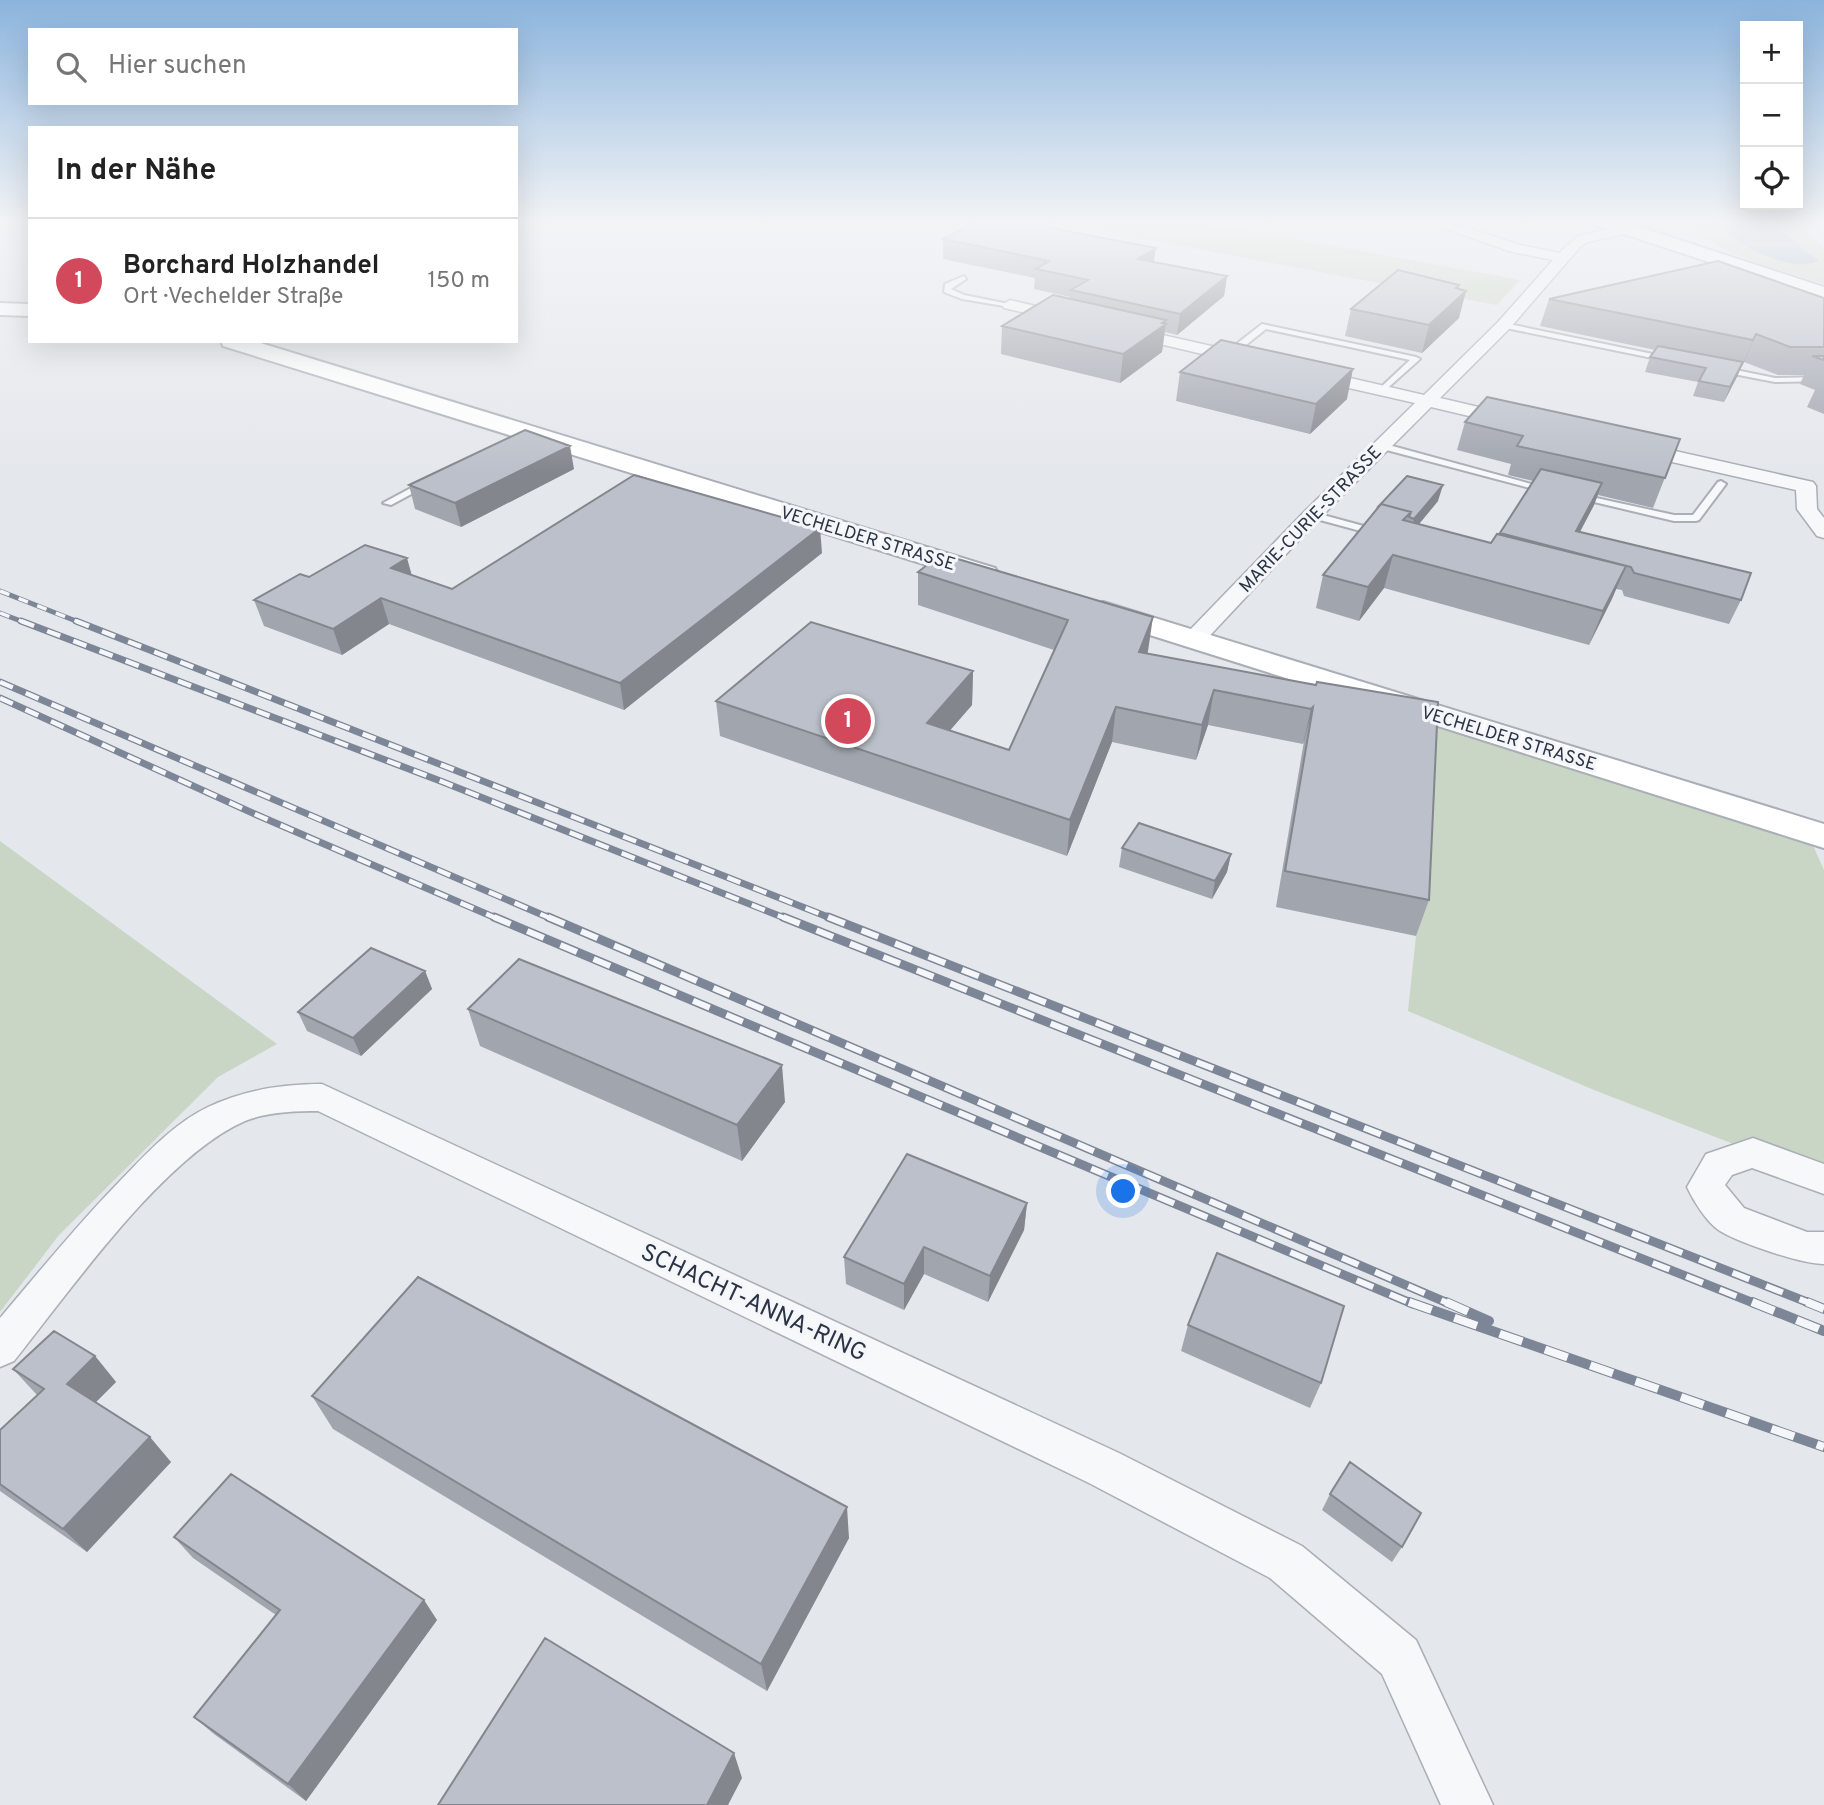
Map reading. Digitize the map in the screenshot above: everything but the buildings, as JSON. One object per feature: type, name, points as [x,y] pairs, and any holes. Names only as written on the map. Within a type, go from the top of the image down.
[{"type":"main road","points":[[0,309],[28,310]]},
{"type":"main road","name":"VECHELDER STRASSE","points":[[238,343],[522,436],[1006,581]]},
{"type":"main road","name":"VECHELDER STRASSE","points":[[1085,606],[1824,836]]},
{"type":"street","name":"MARIE-CURIE-STRASSE","points":[[1194,639],[1312,515],[1522,304]]},
{"type":"street","points":[[1010,305],[1078,321]]},
{"type":"street","points":[[1105,327],[1264,363]]},
{"type":"street","points":[[1288,369],[1535,425]]},
{"type":"street","points":[[1616,444],[1806,486],[1807,509],[1824,532]]},
{"type":"street","name":"SCHACHT-ANNA-RING","points":[[0,1348],[106,1219],[184,1140],[231,1111],[262,1101],[291,1097],[322,1098],[1104,1468],[1286,1562],[1399,1657],[1466,1805]]},
{"type":"street","points":[[1824,1179],[1753,1153],[1719,1164],[1705,1187],[1731,1219],[1806,1248],[1824,1248]]},
{"type":"lane","points":[[1005,304],[1010,305]]},
{"type":"lane","points":[[1504,325],[1682,362]]},
{"type":"lane","points":[[1228,355],[1265,326],[1416,359],[1382,391]]},
{"type":"lane","points":[[1709,367],[1775,380],[1824,379]]},
{"type":"lane","points":[[1382,446],[1420,454],[1472,472],[1674,519],[1696,518],[1721,484]]},
{"type":"lane","points":[[388,503],[435,480]]},
{"type":"lane","points":[[1312,515],[1391,536]]},
{"type":"green space","points":[[1455,721],[1806,830],[1824,870],[1824,1179],[1594,1090],[1408,1011],[1416,936],[1430,725]]},
{"type":"green space","points":[[0,841],[277,1044],[218,1077],[59,1235],[0,1312]]},
{"type":"railway","points":[[0,591],[81,623]]},
{"type":"railway","points":[[0,613],[26,623]]},
{"type":"railway","points":[[21,621],[443,782],[787,919]]},
{"type":"railway","points":[[76,621],[833,919]]},
{"type":"railway","points":[[0,682],[552,919]]},
{"type":"railway","points":[[0,698],[257,815],[498,919]]},
{"type":"railway","points":[[494,917],[1413,1304]]},
{"type":"railway","points":[[548,917],[1450,1304]]},
{"type":"railway","points":[[783,917],[1756,1304]]},
{"type":"railway","points":[[828,917],[1809,1303]]},
{"type":"railway","points":[[1409,1302],[1824,1447]]},
{"type":"railway","points":[[1446,1302],[1489,1321]]},
{"type":"railway","points":[[1752,1302],[1824,1331]]},
{"type":"railway","points":[[1809,1303],[1824,1309]]},
{"type":"place","name":"Borchard Holzhandel","points":[[848,721]]}]
